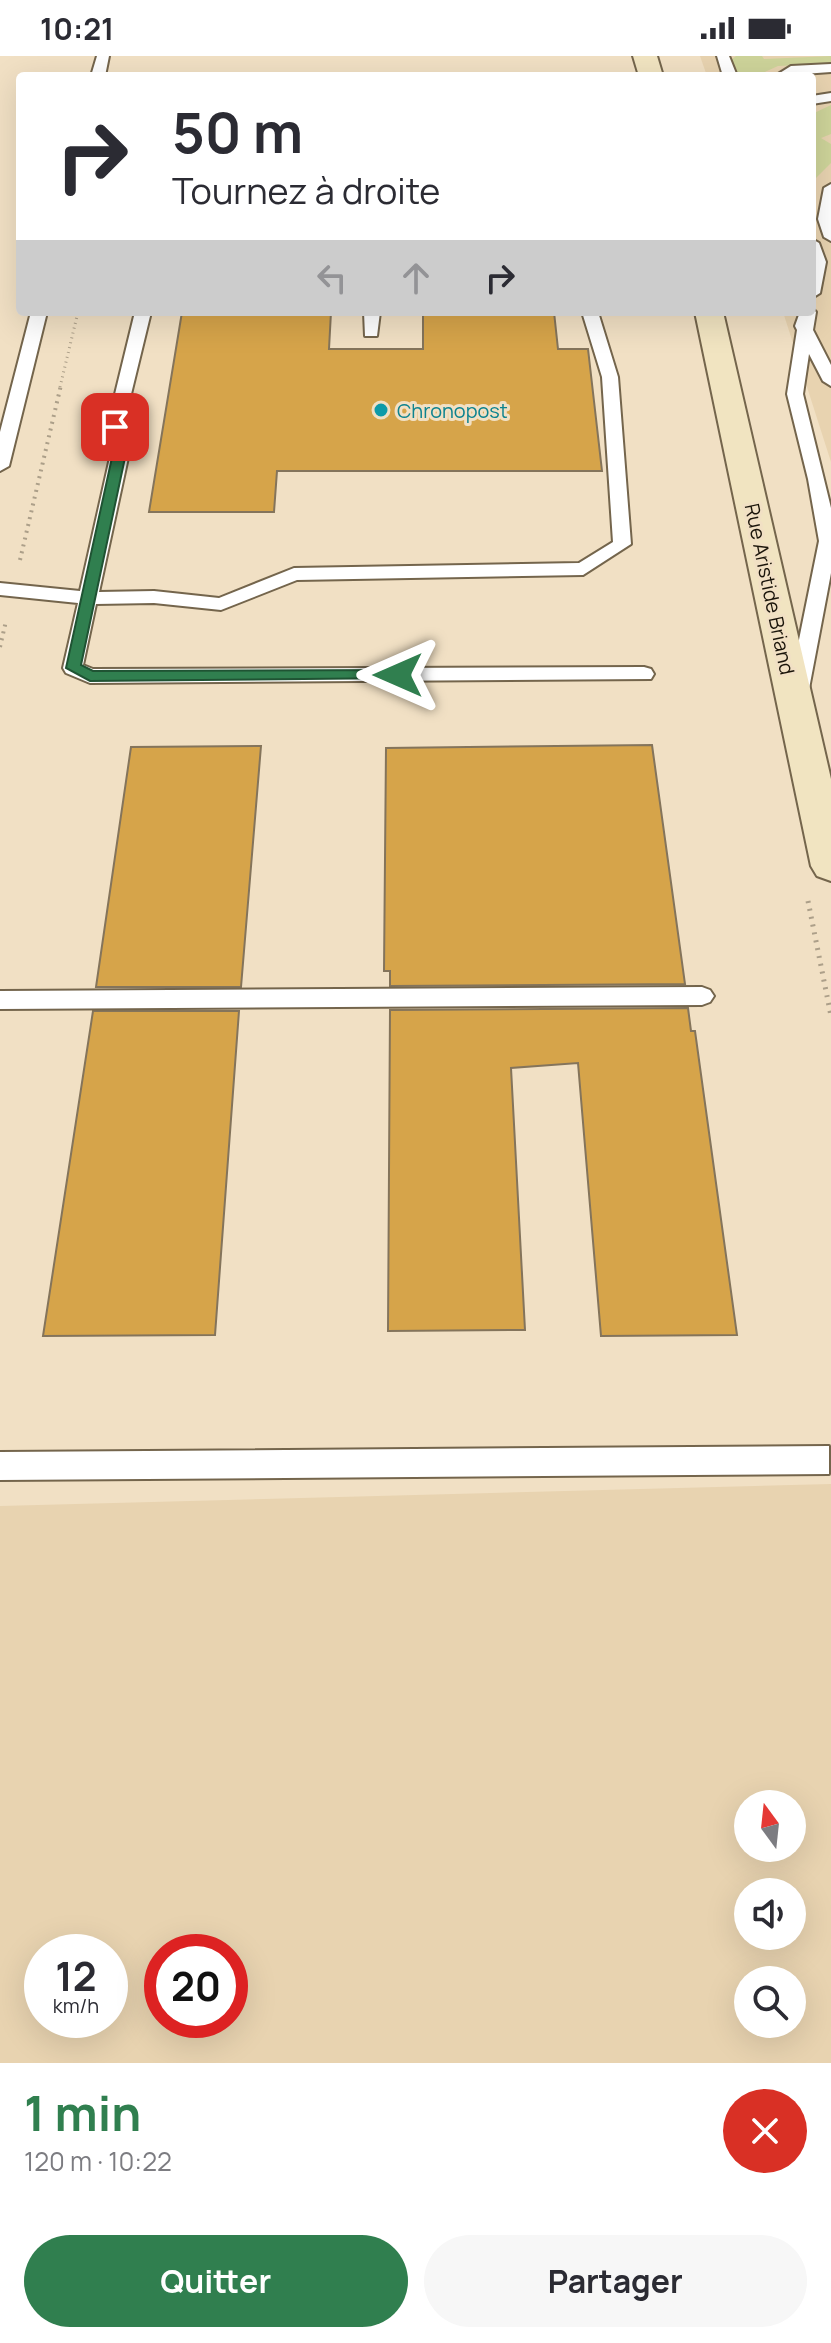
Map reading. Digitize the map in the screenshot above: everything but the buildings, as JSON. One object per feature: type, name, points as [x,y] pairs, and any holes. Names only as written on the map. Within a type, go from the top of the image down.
[{"type":"main road","name":"Rue Aristide Briand","points":[[710,316],[831,866]]},
{"type":"lane","points":[[788,72],[831,68]]},
{"type":"lane","points":[[831,188],[825,219],[831,237]]},
{"type":"lane","points":[[0,466],[38,316]]},
{"type":"lane","points":[[142,316],[115,427],[120,453],[73,668],[90,676],[644,674]]},
{"type":"lane","points":[[371,333],[372,316]]},
{"type":"lane","points":[[7,589],[88,598],[154,597],[221,604],[294,574],[583,569],[622,544],[610,377],[591,316]]},
{"type":"lane","points":[[795,704],[828,541],[817,479],[795,394],[804,318]]},
{"type":"lane","points":[[804,318],[831,381]]},
{"type":"lane","points":[[0,1000],[702,996]]},
{"type":"lane","points":[[0,1466],[829,1460]]},
{"type":"path","points":[[0,647],[7,589],[77,316]]},
{"type":"shaded area","points":[[700,56],[831,56],[831,462],[784,316],[816,316],[816,72],[706,72]]},
{"type":"shaded area","points":[[831,1484],[831,2063],[0,2063],[0,1506]]},
{"type":"green space","points":[[736,56],[762,56],[764,59],[831,56],[831,64],[778,66],[765,72],[735,72],[731,60]]},
{"type":"green space","points":[[831,105],[831,134],[821,138],[831,144],[831,163],[816,178],[816,112]]},
{"type":"place","name":"Chronopost","points":[[381,410]]},
{"type":"route","points":[[115,427],[120,453],[73,668],[90,676],[398,675]]}]
